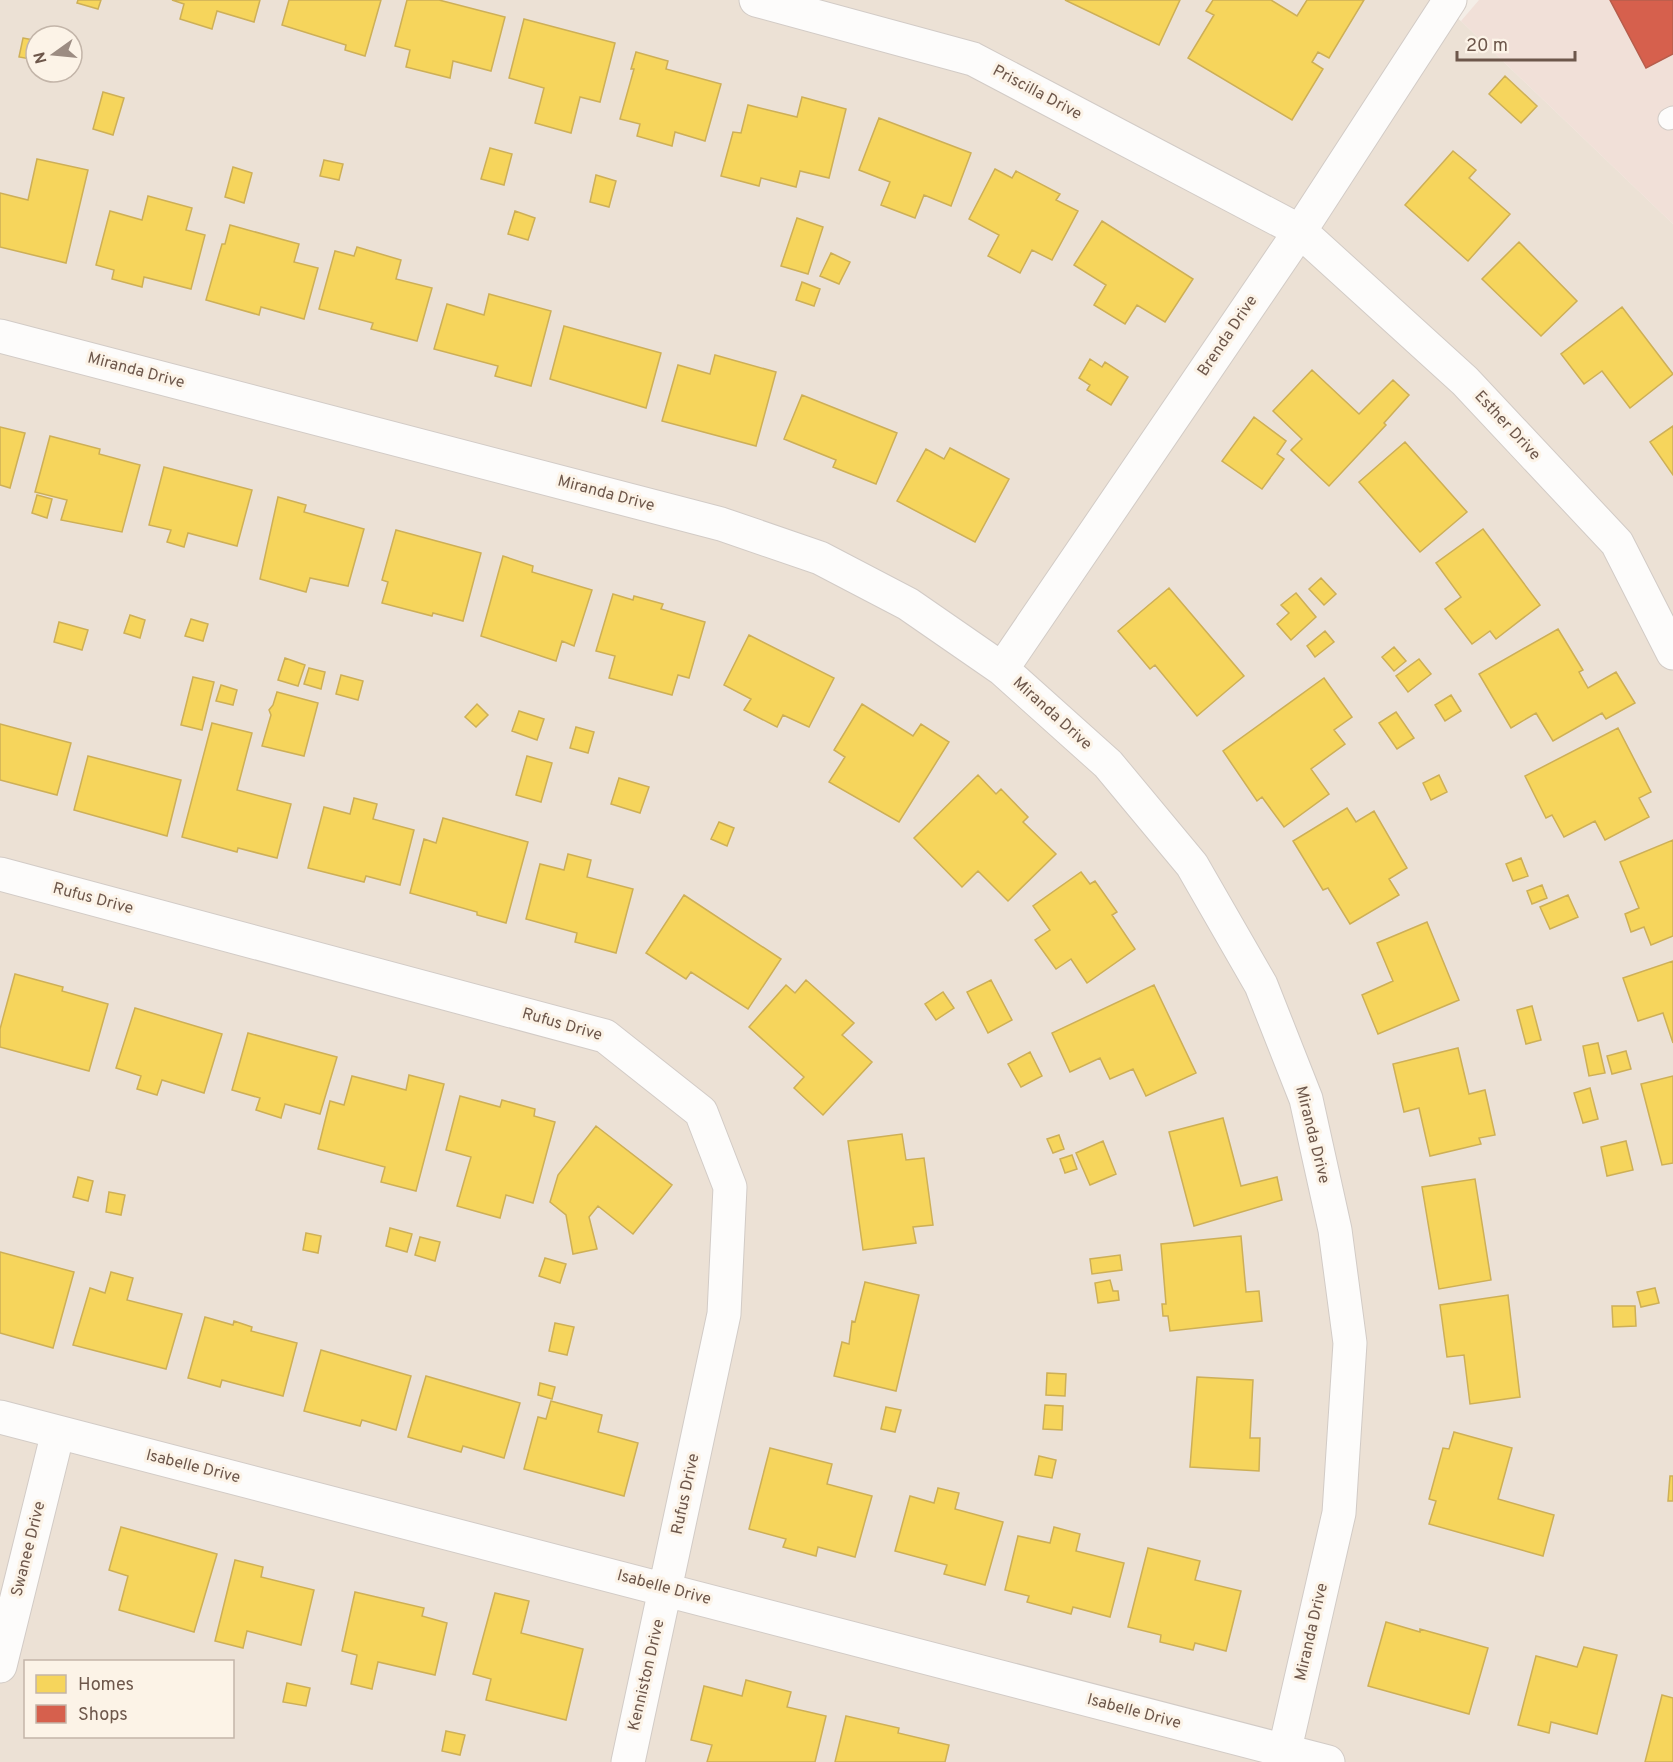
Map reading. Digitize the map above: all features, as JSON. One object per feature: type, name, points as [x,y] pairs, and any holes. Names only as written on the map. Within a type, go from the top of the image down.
[{"type":"street","name":"Priscilla Drive","points":[[756,0],[973,59],[1300,231]]},
{"type":"street","name":"Brenda Drive","points":[[1002,669],[1300,231],[1450,0]]},
{"type":"street","name":"Esther Drive","points":[[1300,231],[1465,381],[1617,543],[1673,653]]},
{"type":"street","name":"Miranda Drive","points":[[0,336],[722,524],[820,558],[908,604],[1002,669],[1108,764],[1192,865],[1261,985],[1306,1099],[1335,1230],[1350,1343],[1339,1513],[1283,1757]]},
{"type":"street","name":"Rufus Drive","points":[[0,874],[606,1036],[701,1112],[730,1187],[724,1314],[667,1589]]},
{"type":"street","name":"Isabelle Drive","points":[[0,1417],[667,1589],[1283,1757],[1328,1762]]},
{"type":"street","name":"Swanee Drive","points":[[0,1666],[58,1432]]},
{"type":"street","name":"Kenniston Drive","points":[[628,1762],[667,1589]]},
{"type":"shaded area","points":[[0,0],[1450,0],[1443,8],[1461,21],[1673,224],[1673,1762],[0,1762]]},
{"type":"shaded area","points":[[1479,0],[1673,0],[1673,224],[1461,21]]},
{"type":"building: Homes","points":[[78,0],[101,0],[98,9],[77,3]]},
{"type":"building: Homes","points":[[172,0],[260,0],[254,22],[217,11],[212,29],[180,19],[184,4]]},
{"type":"building: Homes","points":[[289,0],[381,0],[365,56],[345,50],[346,45],[282,25]]},
{"type":"building: Homes","points":[[407,0],[439,0],[505,17],[491,71],[453,61],[450,78],[406,67],[410,50],[395,46]]},
{"type":"building: Homes","points":[[1065,0],[1180,0],[1159,45]]},
{"type":"building: Homes","points":[[1213,0],[1271,0],[1297,16],[1307,0],[1364,0],[1329,58],[1318,52],[1312,62],[1323,69],[1292,120],[1188,58],[1214,15],[1206,11]]},
{"type":"building: Homes","points":[[524,19],[615,43],[600,102],[580,97],[571,133],[535,123],[544,88],[509,78]]},
{"type":"building: Homes","points":[[23,38],[24,38],[24,58],[19,57]]},
{"type":"building: Homes","points":[[636,52],[668,61],[666,69],[721,84],[705,141],[675,132],[672,146],[637,136],[640,124],[620,119],[634,69],[631,69]]},
{"type":"building: Homes","points":[[1505,76],[1537,106],[1521,123],[1489,94]]},
{"type":"building: Homes","points":[[103,92],[124,98],[113,135],[93,129]]},
{"type":"building: Homes","points":[[802,97],[846,109],[829,178],[800,171],[796,187],[761,178],[759,186],[721,176],[733,132],[741,133],[748,105],[797,117]]},
{"type":"building: Homes","points":[[879,118],[971,153],[951,206],[924,195],[915,218],[881,205],[890,182],[859,170]]},
{"type":"building: Homes","points":[[490,148],[512,154],[504,185],[481,179]]},
{"type":"building: Homes","points":[[1453,151],[1476,170],[1469,178],[1510,214],[1468,261],[1405,205]]},
{"type":"building: Homes","points":[[37,159],[88,170],[66,263],[0,247],[0,193],[28,200]]},
{"type":"building: Homes","points":[[324,160],[343,164],[339,180],[320,176]]},
{"type":"building: Homes","points":[[233,167],[252,173],[244,203],[225,197]]},
{"type":"building: Homes","points":[[995,169],[1012,178],[1016,171],[1060,194],[1056,200],[1078,211],[1052,260],[1032,250],[1020,273],[988,256],[999,235],[969,219]]},
{"type":"building: Homes","points":[[596,175],[616,181],[609,207],[590,202]]},
{"type":"building: Homes","points":[[148,196],[192,208],[186,230],[205,235],[191,289],[144,277],[142,287],[112,279],[114,270],[96,265],[110,211],[142,220]]},
{"type":"building: Homes","points":[[515,211],[535,218],[528,240],[508,234]]},
{"type":"building: Homes","points":[[797,218],[823,227],[808,274],[781,266]]},
{"type":"building: Homes","points":[[1102,221],[1193,279],[1165,322],[1137,305],[1125,324],[1094,305],[1106,285],[1074,265]]},
{"type":"building: Homes","points":[[230,225],[299,244],[294,262],[318,268],[304,319],[261,307],[259,315],[206,300],[222,244],[225,244]]},
{"type":"building: Homes","points":[[1519,242],[1577,301],[1541,336],[1482,279]]},
{"type":"building: Homes","points":[[357,247],[401,260],[396,279],[432,288],[417,341],[371,329],[373,323],[319,309],[335,251],[354,256]]},
{"type":"building: Homes","points":[[831,253],[850,262],[839,284],[820,276]]},
{"type":"building: Homes","points":[[802,282],[820,289],[814,306],[796,300]]},
{"type":"building: Homes","points":[[489,294],[551,311],[531,386],[495,376],[498,366],[434,349],[447,304],[484,315]]},
{"type":"building: Homes","points":[[1622,307],[1673,374],[1630,408],[1602,371],[1584,384],[1561,354]]},
{"type":"building: Homes","points":[[564,326],[661,353],[646,408],[550,379]]},
{"type":"building: Homes","points":[[715,355],[776,372],[756,446],[662,421],[678,365],[710,374]]},
{"type":"building: Homes","points":[[1090,359],[1102,367],[1105,362],[1128,377],[1111,405],[1087,390],[1090,385],[1079,378]]},
{"type":"building: Homes","points":[[1312,370],[1359,414],[1393,380],[1409,395],[1384,423],[1386,425],[1329,486],[1291,450],[1302,439],[1273,411]]},
{"type":"building: Homes","points":[[802,395],[897,433],[876,484],[833,467],[836,460],[784,439]]},
{"type":"building: Homes","points":[[1254,417],[1286,441],[1277,454],[1284,459],[1262,489],[1222,461]]},
{"type":"building: Homes","points":[[1673,426],[1673,475],[1650,442]]},
{"type":"building: Homes","points":[[0,427],[25,433],[10,488],[0,485]]},
{"type":"building: Homes","points":[[50,436],[100,449],[99,454],[140,465],[122,532],[61,520],[67,500],[35,492]]},
{"type":"building: Homes","points":[[1405,442],[1467,512],[1420,552],[1359,482]]},
{"type":"building: Homes","points":[[950,448],[1009,479],[975,542],[897,501],[926,449],[944,459]]},
{"type":"building: Homes","points":[[164,467],[252,490],[237,546],[188,533],[184,547],[167,542],[171,530],[149,525]]},
{"type":"building: Homes","points":[[37,495],[52,499],[47,518],[32,513]]},
{"type":"building: Homes","points":[[278,497],[306,505],[304,512],[364,529],[348,586],[310,578],[306,592],[260,579]]},
{"type":"building: Homes","points":[[1483,529],[1540,605],[1496,639],[1490,631],[1472,644],[1445,609],[1461,597],[1436,563]]},
{"type":"building: Homes","points":[[396,530],[481,553],[463,621],[433,613],[432,616],[382,603],[388,582],[382,580]]},
{"type":"building: Homes","points":[[503,556],[533,566],[532,572],[592,590],[574,646],[562,641],[556,661],[481,636]]},
{"type":"building: Homes","points":[[1321,578],[1336,594],[1324,605],[1309,589]]},
{"type":"building: Homes","points":[[1169,588],[1244,676],[1197,716],[1155,665],[1150,669],[1118,631]]},
{"type":"building: Homes","points":[[1296,593],[1316,617],[1291,640],[1277,624],[1289,613],[1281,605]]},
{"type":"building: Homes","points":[[613,594],[633,600],[634,596],[663,604],[661,609],[705,622],[689,678],[678,675],[672,695],[609,678],[615,656],[596,651]]},
{"type":"building: Homes","points":[[130,615],[145,620],[140,638],[124,633]]},
{"type":"building: Homes","points":[[191,619],[208,624],[203,641],[185,636]]},
{"type":"building: Homes","points":[[59,622],[88,630],[82,650],[54,642]]},
{"type":"building: Homes","points":[[1558,629],[1583,670],[1579,672],[1588,688],[1616,672],[1635,703],[1606,719],[1602,713],[1553,741],[1536,713],[1511,728],[1479,674]]},
{"type":"building: Homes","points":[[1325,631],[1334,642],[1315,657],[1307,646]]},
{"type":"building: Homes","points":[[749,635],[834,678],[809,727],[783,715],[777,727],[744,710],[751,699],[724,685]]},
{"type":"building: Homes","points":[[1394,647],[1406,661],[1394,671],[1382,657]]},
{"type":"building: Homes","points":[[285,658],[305,665],[298,686],[278,680]]},
{"type":"building: Homes","points":[[1419,659],[1431,674],[1408,692],[1396,676]]},
{"type":"building: Homes","points":[[309,668],[325,672],[321,689],[304,684]]},
{"type":"building: Homes","points":[[341,675],[363,681],[358,700],[336,694]]},
{"type":"building: Homes","points":[[193,677],[214,682],[202,730],[181,725]]},
{"type":"building: Homes","points":[[1324,678],[1352,717],[1334,730],[1345,744],[1311,769],[1329,794],[1284,827],[1262,797],[1257,801],[1223,751]]},
{"type":"building: Homes","points":[[221,685],[237,690],[233,705],[216,701]]},
{"type":"building: Homes","points":[[277,692],[318,703],[304,756],[262,746],[271,715],[269,710]]},
{"type":"building: Homes","points":[[1451,695],[1461,711],[1445,721],[1435,705]]},
{"type":"building: Homes","points":[[477,704],[488,715],[476,727],[465,717]]},
{"type":"building: Homes","points":[[862,704],[913,736],[921,724],[949,742],[899,822],[829,782],[845,757],[834,750]]},
{"type":"building: Homes","points":[[519,711],[544,719],[537,740],[512,731]]},
{"type":"building: Homes","points":[[1396,712],[1414,738],[1397,749],[1379,723]]},
{"type":"building: Homes","points":[[212,723],[252,733],[237,790],[291,804],[277,858],[238,848],[237,852],[182,837]]},
{"type":"building: Homes","points":[[0,724],[71,743],[57,795],[0,780]]},
{"type":"building: Homes","points":[[576,727],[594,732],[588,753],[570,748]]},
{"type":"building: Homes","points":[[1618,728],[1651,792],[1639,798],[1649,817],[1605,840],[1595,821],[1564,837],[1552,815],[1546,818],[1525,776]]},
{"type":"building: Homes","points":[[88,756],[181,780],[167,836],[74,810]]},
{"type":"building: Homes","points":[[527,756],[552,763],[541,802],[516,795]]},
{"type":"building: Homes","points":[[978,775],[996,794],[1001,789],[1028,817],[1023,822],[1056,854],[1008,901],[978,871],[962,887],[914,838]]},
{"type":"building: Homes","points":[[1439,775],[1447,792],[1431,800],[1423,783]]},
{"type":"building: Homes","points":[[619,778],[649,787],[640,813],[611,804]]},
{"type":"building: Homes","points":[[354,798],[377,804],[373,819],[414,830],[400,885],[366,876],[364,882],[308,868],[324,807],[350,814]]},
{"type":"building: Homes","points":[[1347,808],[1356,822],[1374,811],[1407,868],[1389,879],[1399,895],[1350,924],[1328,888],[1323,890],[1293,841]]},
{"type":"building: Homes","points":[[443,818],[528,842],[506,923],[477,915],[477,912],[410,893],[424,839],[436,843]]},
{"type":"building: Homes","points":[[719,822],[734,828],[727,846],[711,839]]},
{"type":"building: Homes","points":[[1673,840],[1673,936],[1651,945],[1644,927],[1631,932],[1625,914],[1639,908],[1620,862]]},
{"type":"building: Homes","points":[[568,854],[591,860],[587,877],[633,889],[616,953],[575,942],[577,933],[526,919],[540,864],[564,870]]},
{"type":"building: Homes","points":[[1521,858],[1528,876],[1513,881],[1506,864]]},
{"type":"building: Homes","points":[[1081,872],[1090,884],[1095,881],[1117,912],[1112,915],[1135,949],[1087,983],[1071,959],[1056,969],[1035,940],[1050,930],[1033,906]]},
{"type":"building: Homes","points":[[1542,885],[1547,898],[1532,904],[1527,891]]},
{"type":"building: Homes","points":[[684,895],[781,959],[748,1009],[691,972],[686,979],[646,953]]},
{"type":"building: Homes","points":[[1568,895],[1578,917],[1550,929],[1540,907]]},
{"type":"building: Homes","points":[[1427,922],[1459,1000],[1378,1034],[1362,995],[1393,981],[1377,943]]},
{"type":"building: Homes","points":[[1673,961],[1673,1043],[1663,1013],[1638,1021],[1623,978]]},
{"type":"building: Homes","points":[[15,974],[63,987],[62,991],[108,1004],[89,1071],[0,1047],[0,1029]]},
{"type":"building: Homes","points":[[806,980],[854,1023],[842,1035],[872,1062],[823,1115],[794,1088],[804,1077],[749,1027],[786,985],[795,993]]},
{"type":"building: Homes","points":[[991,980],[1012,1020],[988,1033],[967,992]]},
{"type":"building: Homes","points":[[1154,985],[1196,1073],[1146,1096],[1133,1069],[1110,1079],[1100,1058],[1070,1072],[1052,1033]]},
{"type":"building: Homes","points":[[943,992],[954,1008],[936,1020],[925,1004]]},
{"type":"building: Homes","points":[[1532,1006],[1541,1040],[1526,1044],[1517,1010]]},
{"type":"building: Homes","points":[[135,1008],[222,1034],[204,1093],[162,1080],[157,1095],[137,1089],[141,1076],[116,1068]]},
{"type":"building: Homes","points":[[248,1033],[337,1057],[320,1114],[285,1104],[281,1118],[256,1110],[260,1098],[232,1090]]},
{"type":"building: Homes","points":[[1598,1043],[1605,1073],[1589,1076],[1583,1046]]},
{"type":"building: Homes","points":[[1458,1048],[1469,1094],[1485,1090],[1495,1135],[1479,1138],[1481,1144],[1430,1156],[1419,1108],[1404,1112],[1393,1064]]},
{"type":"building: Homes","points":[[1626,1051],[1631,1069],[1612,1074],[1607,1056]]},
{"type":"building: Homes","points":[[1030,1052],[1042,1076],[1021,1087],[1008,1064]]},
{"type":"building: Homes","points":[[409,1075],[444,1084],[416,1191],[381,1182],[385,1167],[318,1149],[330,1101],[344,1105],[352,1076],[406,1090]]},
{"type":"building: Homes","points":[[1673,1076],[1673,1163],[1662,1165],[1641,1084]]},
{"type":"building: Homes","points":[[1590,1088],[1598,1119],[1583,1123],[1574,1093]]},
{"type":"building: Homes","points":[[460,1096],[500,1107],[502,1100],[535,1109],[534,1116],[555,1122],[533,1203],[506,1195],[500,1218],[457,1206],[471,1157],[446,1150]]},
{"type":"building: Homes","points":[[1223,1118],[1241,1186],[1277,1177],[1282,1200],[1194,1226],[1169,1132]]},
{"type":"building: Homes","points":[[596,1126],[672,1185],[633,1234],[598,1206],[589,1217],[597,1249],[573,1254],[566,1215],[550,1202],[558,1175]]},
{"type":"building: Homes","points":[[902,1134],[906,1160],[924,1158],[933,1225],[913,1227],[916,1243],[863,1250],[848,1141]]},
{"type":"building: Homes","points":[[1059,1135],[1064,1149],[1053,1153],[1047,1139]]},
{"type":"building: Homes","points":[[1103,1141],[1116,1174],[1090,1185],[1076,1153]]},
{"type":"building: Homes","points":[[1626,1141],[1633,1170],[1607,1176],[1601,1147]]},
{"type":"building: Homes","points":[[1072,1155],[1077,1169],[1065,1173],[1060,1159]]},
{"type":"building: Homes","points":[[78,1177],[93,1181],[88,1201],[73,1197]]},
{"type":"building: Homes","points":[[1475,1179],[1491,1280],[1439,1289],[1422,1187]]},
{"type":"building: Homes","points":[[109,1192],[125,1195],[121,1215],[106,1212]]},
{"type":"building: Homes","points":[[390,1228],[412,1234],[407,1252],[386,1246]]},
{"type":"building: Homes","points":[[306,1233],[321,1236],[318,1253],[303,1250]]},
{"type":"building: Homes","points":[[1241,1236],[1246,1292],[1259,1291],[1262,1321],[1170,1331],[1168,1316],[1163,1316],[1162,1304],[1166,1304],[1161,1244]]},
{"type":"building: Homes","points":[[420,1237],[440,1242],[435,1261],[415,1255]]},
{"type":"building: Homes","points":[[0,1252],[74,1272],[53,1348],[0,1333]]},
{"type":"building: Homes","points":[[1120,1255],[1122,1270],[1092,1274],[1090,1259]]},
{"type":"building: Homes","points":[[545,1258],[566,1264],[560,1283],[539,1276]]},
{"type":"building: Homes","points":[[111,1272],[133,1278],[127,1300],[182,1314],[166,1369],[73,1345],[90,1288],[105,1293]]},
{"type":"building: Homes","points":[[1110,1280],[1113,1291],[1118,1291],[1119,1300],[1098,1303],[1095,1283]]},
{"type":"building: Homes","points":[[865,1282],[919,1295],[896,1391],[834,1376],[842,1342],[849,1344],[852,1321],[855,1322]]},
{"type":"building: Homes","points":[[1655,1288],[1659,1303],[1641,1307],[1637,1292]]},
{"type":"building: Homes","points":[[1508,1295],[1520,1397],[1470,1404],[1464,1355],[1447,1357],[1440,1305]]},
{"type":"building: Homes","points":[[1612,1306],[1635,1306],[1636,1326],[1613,1327]]},
{"type":"building: Homes","points":[[205,1317],[233,1325],[234,1321],[252,1327],[251,1331],[297,1343],[283,1396],[222,1380],[220,1387],[188,1378]]},
{"type":"building: Homes","points":[[555,1323],[574,1327],[567,1355],[549,1351]]},
{"type":"building: Homes","points":[[321,1350],[411,1376],[396,1430],[362,1420],[360,1426],[304,1411]]},
{"type":"building: Homes","points":[[1047,1373],[1066,1374],[1065,1396],[1046,1395]]},
{"type":"building: Homes","points":[[426,1376],[520,1403],[504,1458],[463,1446],[461,1452],[408,1437]]},
{"type":"building: Homes","points":[[1197,1377],[1253,1380],[1250,1438],[1260,1438],[1259,1471],[1190,1467]]},
{"type":"building: Homes","points":[[540,1383],[555,1387],[552,1399],[538,1395]]},
{"type":"building: Homes","points":[[551,1401],[602,1415],[598,1432],[638,1443],[624,1496],[524,1469],[538,1417],[546,1419]]},
{"type":"building: Homes","points":[[1045,1405],[1063,1406],[1062,1430],[1043,1429]]},
{"type":"building: Homes","points":[[886,1407],[901,1410],[895,1432],[881,1429]]},
{"type":"building: Homes","points":[[1454,1432],[1512,1448],[1498,1499],[1554,1515],[1543,1556],[1429,1524],[1436,1501],[1429,1499],[1443,1448],[1449,1449]]},
{"type":"building: Homes","points":[[770,1448],[832,1464],[827,1484],[872,1496],[855,1557],[818,1547],[816,1556],[783,1547],[786,1539],[749,1529]]},
{"type":"building: Homes","points":[[1039,1456],[1056,1460],[1052,1478],[1035,1475]]},
{"type":"building: Homes","points":[[1670,1476],[1673,1476],[1673,1501],[1668,1501]]},
{"type":"building: Homes","points":[[938,1488],[959,1493],[955,1509],[1003,1522],[985,1585],[944,1574],[947,1565],[895,1551],[910,1496],[934,1503]]},
{"type":"building: Homes","points":[[121,1527],[217,1554],[194,1632],[119,1610],[128,1576],[109,1570]]},
{"type":"building: Homes","points":[[1054,1527],[1080,1534],[1076,1551],[1124,1563],[1110,1617],[1073,1607],[1071,1614],[1027,1602],[1029,1596],[1005,1590],[1018,1536],[1050,1543]]},
{"type":"building: Homes","points":[[1148,1548],[1200,1561],[1195,1580],[1241,1591],[1226,1651],[1195,1643],[1193,1650],[1160,1642],[1161,1635],[1128,1627]]},
{"type":"building: Homes","points":[[235,1560],[263,1567],[261,1577],[314,1590],[301,1645],[247,1631],[243,1648],[215,1641]]},
{"type":"building: Homes","points":[[355,1592],[424,1608],[422,1616],[447,1623],[435,1675],[378,1662],[372,1689],[351,1684],[357,1655],[342,1651]]},
{"type":"building: Homes","points":[[495,1593],[529,1601],[521,1633],[583,1649],[566,1720],[486,1700],[491,1679],[473,1674]]},
{"type":"building: Homes","points":[[1386,1622],[1488,1648],[1469,1714],[1368,1686]]},
{"type":"building: Homes","points":[[1584,1647],[1617,1655],[1597,1734],[1551,1722],[1549,1733],[1518,1725],[1536,1656],[1577,1667]]},
{"type":"building: Homes","points":[[746,1680],[791,1692],[787,1707],[826,1716],[815,1762],[707,1762],[712,1745],[691,1740],[704,1686],[742,1696]]},
{"type":"building: Homes","points":[[287,1683],[310,1688],[306,1706],[283,1702]]},
{"type":"building: Homes","points":[[1662,1695],[1673,1698],[1673,1762],[1645,1762]]},
{"type":"building: Homes","points":[[846,1716],[899,1728],[898,1733],[949,1745],[945,1762],[835,1762]]},
{"type":"building: Homes","points":[[446,1731],[465,1735],[460,1755],[442,1751]]},
{"type":"building: Shops","points":[[1610,0],[1673,0],[1673,54],[1646,68]]}]
